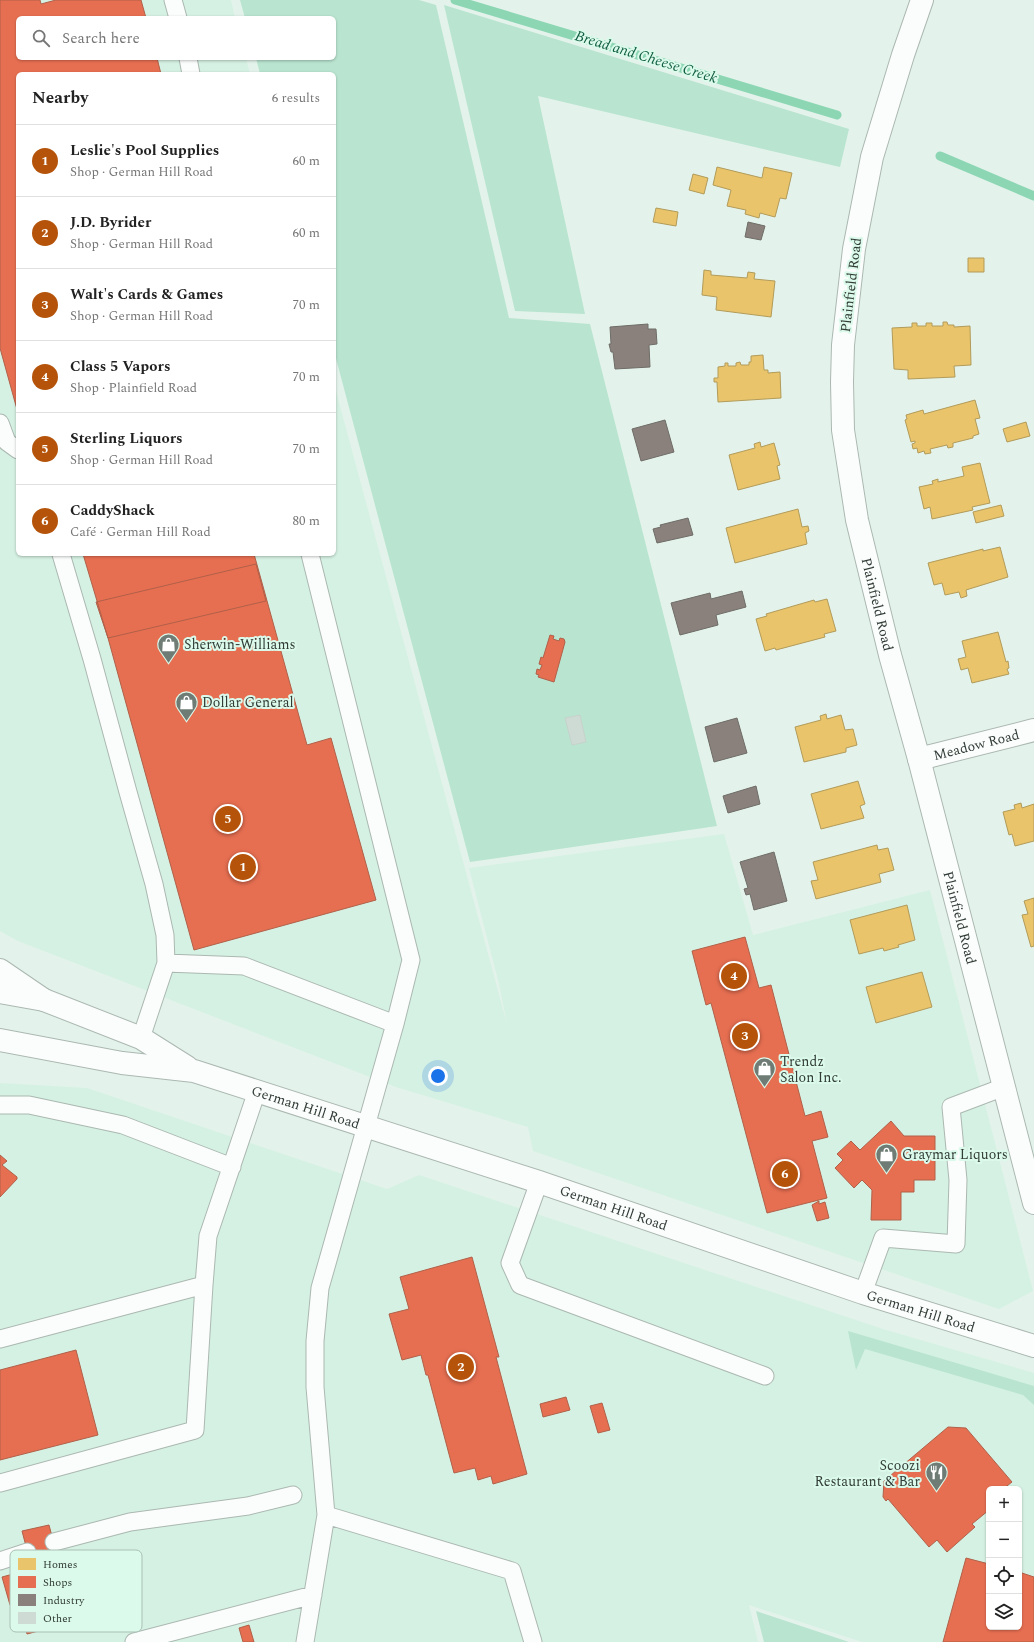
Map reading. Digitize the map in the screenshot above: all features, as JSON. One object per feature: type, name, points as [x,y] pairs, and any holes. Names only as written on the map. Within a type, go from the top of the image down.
[{"type":"street","name":"Plainfield Road","points":[[922,0],[884,115],[868,178],[854,249],[843,345],[843,430],[858,520],[890,655],[919,759],[1034,1202]]},
{"type":"street","name":"Meadow Road","points":[[919,759],[1034,730]]},
{"type":"street","points":[[0,970],[44,1000]]},
{"type":"street","name":"German Hill Road","points":[[0,992],[44,1000],[141,1038],[194,1071]]},
{"type":"street","name":"German Hill Road","points":[[0,1040],[122,1063],[194,1071],[539,1182],[863,1292],[1034,1346]]},
{"type":"lane","points":[[173,0],[177,16]]},
{"type":"lane","points":[[188,60],[191,72]]},
{"type":"lane","points":[[0,423],[7,442],[16,449]]},
{"type":"lane","points":[[63,556],[154,884],[165,935],[166,963],[141,1038]]},
{"type":"lane","points":[[305,1642],[326,1515],[315,1387],[315,1341],[320,1288],[395,1024],[411,960],[310,556]]},
{"type":"lane","points":[[166,963],[244,966],[395,1024]]},
{"type":"lane","points":[[863,1292],[883,1238],[956,1244],[958,1180],[952,1106],[1004,1087]]},
{"type":"lane","points":[[0,1483],[195,1430],[208,1236],[257,1091]]},
{"type":"lane","points":[[0,1105],[29,1104],[123,1125],[232,1166]]},
{"type":"lane","points":[[539,1182],[510,1263],[520,1285],[765,1376]]},
{"type":"lane","points":[[0,1339],[204,1285]]},
{"type":"lane","points":[[54,1542],[130,1522],[248,1506],[293,1495]]},
{"type":"lane","points":[[326,1515],[512,1571],[534,1642]]},
{"type":"lane","points":[[0,1561],[10,1558]]},
{"type":"lane","points":[[134,1642],[313,1595]]},
{"type":"shaded area","points":[[0,0],[231,0],[235,16],[16,16],[16,60],[246,60],[250,72],[16,72],[16,556],[336,556],[336,391],[507,1024],[499,984],[469,868],[724,834],[753,935],[930,890],[1033,1291],[999,1309],[533,1151],[528,1127],[396,1087],[18,941],[0,931]]},
{"type":"shaded area","points":[[240,0],[419,0],[436,5],[509,318],[590,324],[717,826],[470,862],[336,359],[336,72],[260,72],[256,60],[336,60],[336,16],[244,16]]},
{"type":"shaded area","points":[[444,5],[849,129],[840,167],[538,96],[585,314],[515,311]]},
{"type":"shaded area","points":[[0,1083],[87,1088],[387,1189],[419,1175],[883,1329],[1034,1373],[1034,1642],[862,1642],[749,1605],[758,1642],[0,1642]]},
{"type":"shaded area","points":[[848,1331],[1034,1386],[1034,1405],[1023,1395],[865,1349],[856,1370]]},
{"type":"shaded area","points":[[756,1611],[849,1642],[764,1642]]},
{"type":"building: Homes","points":[[717,167],[762,178],[764,167],[792,173],[786,199],[780,198],[775,217],[760,213],[759,218],[745,214],[746,210],[727,206],[731,190],[713,185]]},
{"type":"building: Homes","points":[[693,174],[708,178],[704,194],[689,190]]},
{"type":"building: Homes","points":[[656,208],[678,212],[676,226],[653,222]]},
{"type":"building: Homes","points":[[968,258],[984,258],[984,272],[968,272]]},
{"type":"building: Homes","points":[[704,270],[711,271],[711,275],[747,278],[748,272],[755,273],[754,279],[775,281],[771,317],[716,310],[717,297],[702,295]]},
{"type":"building: Homes","points":[[943,322],[947,322],[948,325],[954,325],[954,327],[970,326],[971,365],[954,366],[955,377],[908,379],[908,370],[894,369],[892,328],[912,327],[912,323],[917,323],[917,326],[926,326],[926,323],[932,323],[932,326],[943,326]]},
{"type":"building: Homes","points":[[763,355],[764,370],[768,370],[768,373],[780,372],[781,398],[718,402],[717,382],[714,382],[714,378],[718,378],[718,367],[725,366],[725,363],[728,363],[728,366],[736,366],[736,363],[740,362],[741,365],[749,365],[749,362],[751,362],[751,356]]},
{"type":"building: Homes","points":[[975,400],[980,418],[975,419],[979,434],[973,436],[973,438],[953,443],[953,447],[948,448],[947,445],[930,449],[931,453],[925,454],[924,451],[918,453],[917,448],[913,449],[912,444],[915,443],[915,441],[911,442],[905,420],[907,419],[906,415],[923,410],[924,414]]},
{"type":"building: Homes","points":[[1026,422],[1030,436],[1007,442],[1003,429]]},
{"type":"building: Homes","points":[[760,442],[761,447],[774,443],[780,465],[777,466],[780,479],[738,490],[729,455],[755,448],[754,444]]},
{"type":"building: Homes","points":[[980,463],[990,503],[972,507],[973,510],[932,519],[930,507],[924,509],[919,487],[933,484],[932,481],[938,479],[938,482],[964,476],[962,467]]},
{"type":"building: Homes","points":[[1001,505],[1004,516],[976,523],[973,512]]},
{"type":"building: Homes","points":[[798,509],[802,527],[808,526],[809,531],[805,533],[807,544],[735,563],[726,528]]},
{"type":"building: Homes","points":[[1000,547],[1008,577],[966,590],[967,596],[961,598],[959,592],[945,595],[942,583],[934,585],[928,563],[983,549],[983,551]]},
{"type":"building: Homes","points":[[827,599],[836,631],[824,634],[825,637],[776,650],[775,648],[765,651],[756,619],[767,616],[766,614],[814,600],[815,602]]},
{"type":"building: Homes","points":[[998,632],[1006,662],[1008,661],[1009,668],[1007,669],[1009,674],[972,683],[968,668],[961,670],[958,659],[966,657],[962,641]]},
{"type":"building: Homes","points":[[826,714],[827,719],[841,715],[845,730],[853,729],[857,745],[846,748],[846,752],[804,762],[795,727],[821,720],[820,716]]},
{"type":"building: Homes","points":[[858,781],[865,804],[860,806],[864,818],[821,829],[811,794]]},
{"type":"building: Homes","points":[[1021,803],[1022,808],[1034,804],[1034,841],[1015,846],[1012,834],[1009,835],[1003,812],[1015,809],[1014,805]]},
{"type":"building: Homes","points":[[877,845],[878,850],[888,848],[894,870],[879,874],[881,882],[816,899],[811,881],[818,880],[813,862]]},
{"type":"building: Homes","points":[[1034,898],[1034,946],[1031,947],[1022,915],[1028,914],[1024,901]]},
{"type":"building: Homes","points":[[907,905],[915,940],[898,945],[899,947],[884,951],[883,948],[859,954],[850,920]]},
{"type":"building: Homes","points":[[922,972],[932,1007],[876,1023],[866,987]]},
{"type":"building: Shops","points":[[0,0],[40,0],[41,4],[56,0],[141,0],[145,16],[16,16],[16,60],[158,60],[160,72],[16,72],[16,406],[0,348]]},
{"type":"building: Shops","points":[[84,556],[255,556],[307,745],[331,738],[376,900],[194,950],[108,638]]},
{"type":"building: Shops","points":[[256,564],[266,601],[108,638],[96,602]]},
{"type":"building: Shops","points":[[550,635],[554,636],[553,639],[559,641],[560,638],[564,639],[565,642],[554,682],[538,677],[539,675],[536,674],[537,669],[540,670],[542,665],[539,664],[541,657],[543,658]]},
{"type":"building: Shops","points":[[745,937],[759,988],[771,985],[805,1116],[821,1111],[828,1137],[812,1141],[827,1198],[767,1213],[711,1003],[706,1005],[692,951]]},
{"type":"building: Shops","name":"Graymar Liquors","points":[[891,1121],[904,1136],[935,1136],[935,1180],[914,1180],[914,1192],[901,1192],[901,1220],[871,1220],[872,1190],[862,1180],[854,1188],[835,1168],[843,1160],[837,1154],[851,1141],[860,1150]]},
{"type":"building: Shops","points":[[0,1155],[7,1161],[2,1165],[17,1177],[17,1179],[0,1197]]},
{"type":"building: Shops","points":[[819,1201],[819,1204],[825,1202],[829,1218],[817,1221],[812,1205]]},
{"type":"building: Shops","points":[[472,1257],[499,1357],[496,1357],[527,1474],[493,1484],[491,1476],[478,1480],[475,1468],[454,1473],[428,1375],[426,1375],[421,1355],[402,1360],[389,1314],[409,1309],[400,1277]]},
{"type":"building: Shops","points":[[76,1350],[98,1435],[0,1460],[0,1370]]},
{"type":"building: Shops","points":[[566,1397],[570,1410],[543,1417],[540,1404]]},
{"type":"building: Shops","points":[[602,1403],[610,1430],[598,1433],[590,1406]]},
{"type":"building: Shops","name":"Scoozi Restaurant & Bar","points":[[948,1427],[966,1428],[1012,1482],[1007,1486],[986,1486],[986,1512],[972,1524],[975,1527],[947,1552],[937,1540],[929,1547],[888,1499],[886,1501],[883,1497],[884,1481]]},
{"type":"building: Shops","points":[[49,1525],[56,1550],[27,1550],[22,1531]]},
{"type":"building: Shops","points":[[966,1558],[986,1563],[986,1630],[1022,1630],[1022,1573],[1034,1577],[1034,1642],[943,1642]]},
{"type":"building: Shops","points":[[10,1575],[10,1605],[2,1577]]},
{"type":"building: Shops","points":[[249,1625],[254,1642],[243,1642],[239,1628]]},
{"type":"building: Industry","points":[[748,222],[765,226],[761,240],[745,237]]},
{"type":"building: Industry","points":[[648,324],[648,329],[656,329],[657,344],[649,345],[650,367],[615,369],[613,352],[611,352],[609,344],[611,344],[610,327]]},
{"type":"building: Industry","points":[[665,420],[674,452],[641,461],[632,429]]},
{"type":"building: Industry","points":[[688,518],[693,535],[657,543],[653,529],[661,527],[660,525]]},
{"type":"building: Industry","points":[[742,591],[746,607],[716,615],[718,625],[680,635],[671,603],[710,593],[711,599]]},
{"type":"building: Industry","points":[[737,718],[747,753],[714,762],[705,727]]},
{"type":"building: Industry","points":[[756,786],[760,804],[728,813],[723,796]]},
{"type":"building: Industry","points":[[774,852],[787,901],[754,910],[750,894],[746,895],[744,889],[748,888],[740,862]]},
{"type":"building: Other","points":[[580,715],[586,742],[572,745],[565,718]]},
{"type":"waterway","name":"Bread and Cheese Creek","points":[[455,0],[837,115]]},
{"type":"waterway","name":"Bread and Cheese Creek","points":[[940,156],[1034,196]]},
{"type":"place","name":"Sherwin-Williams","points":[[168,664]]},
{"type":"place","name":"Dollar General","points":[[187,722]]},
{"type":"place","name":"Sterling Liquors","points":[[228,819]]},
{"type":"place","name":"Leslie's Pool Supplies","points":[[243,867]]},
{"type":"place","name":"Class 5 Vapors","points":[[734,976]]},
{"type":"place","name":"Walt's Cards & Games","points":[[745,1036]]},
{"type":"place","name":"Trendz Salon Inc.","points":[[765,1088]]},
{"type":"place","name":"CaddyShack","points":[[785,1174]]},
{"type":"place","name":"Graymar Liquors","points":[[887,1174]]},
{"type":"place","name":"J.D. Byrider","points":[[461,1367]]},
{"type":"place","name":"Scoozi Restaurant & Bar","points":[[936,1492]]}]
